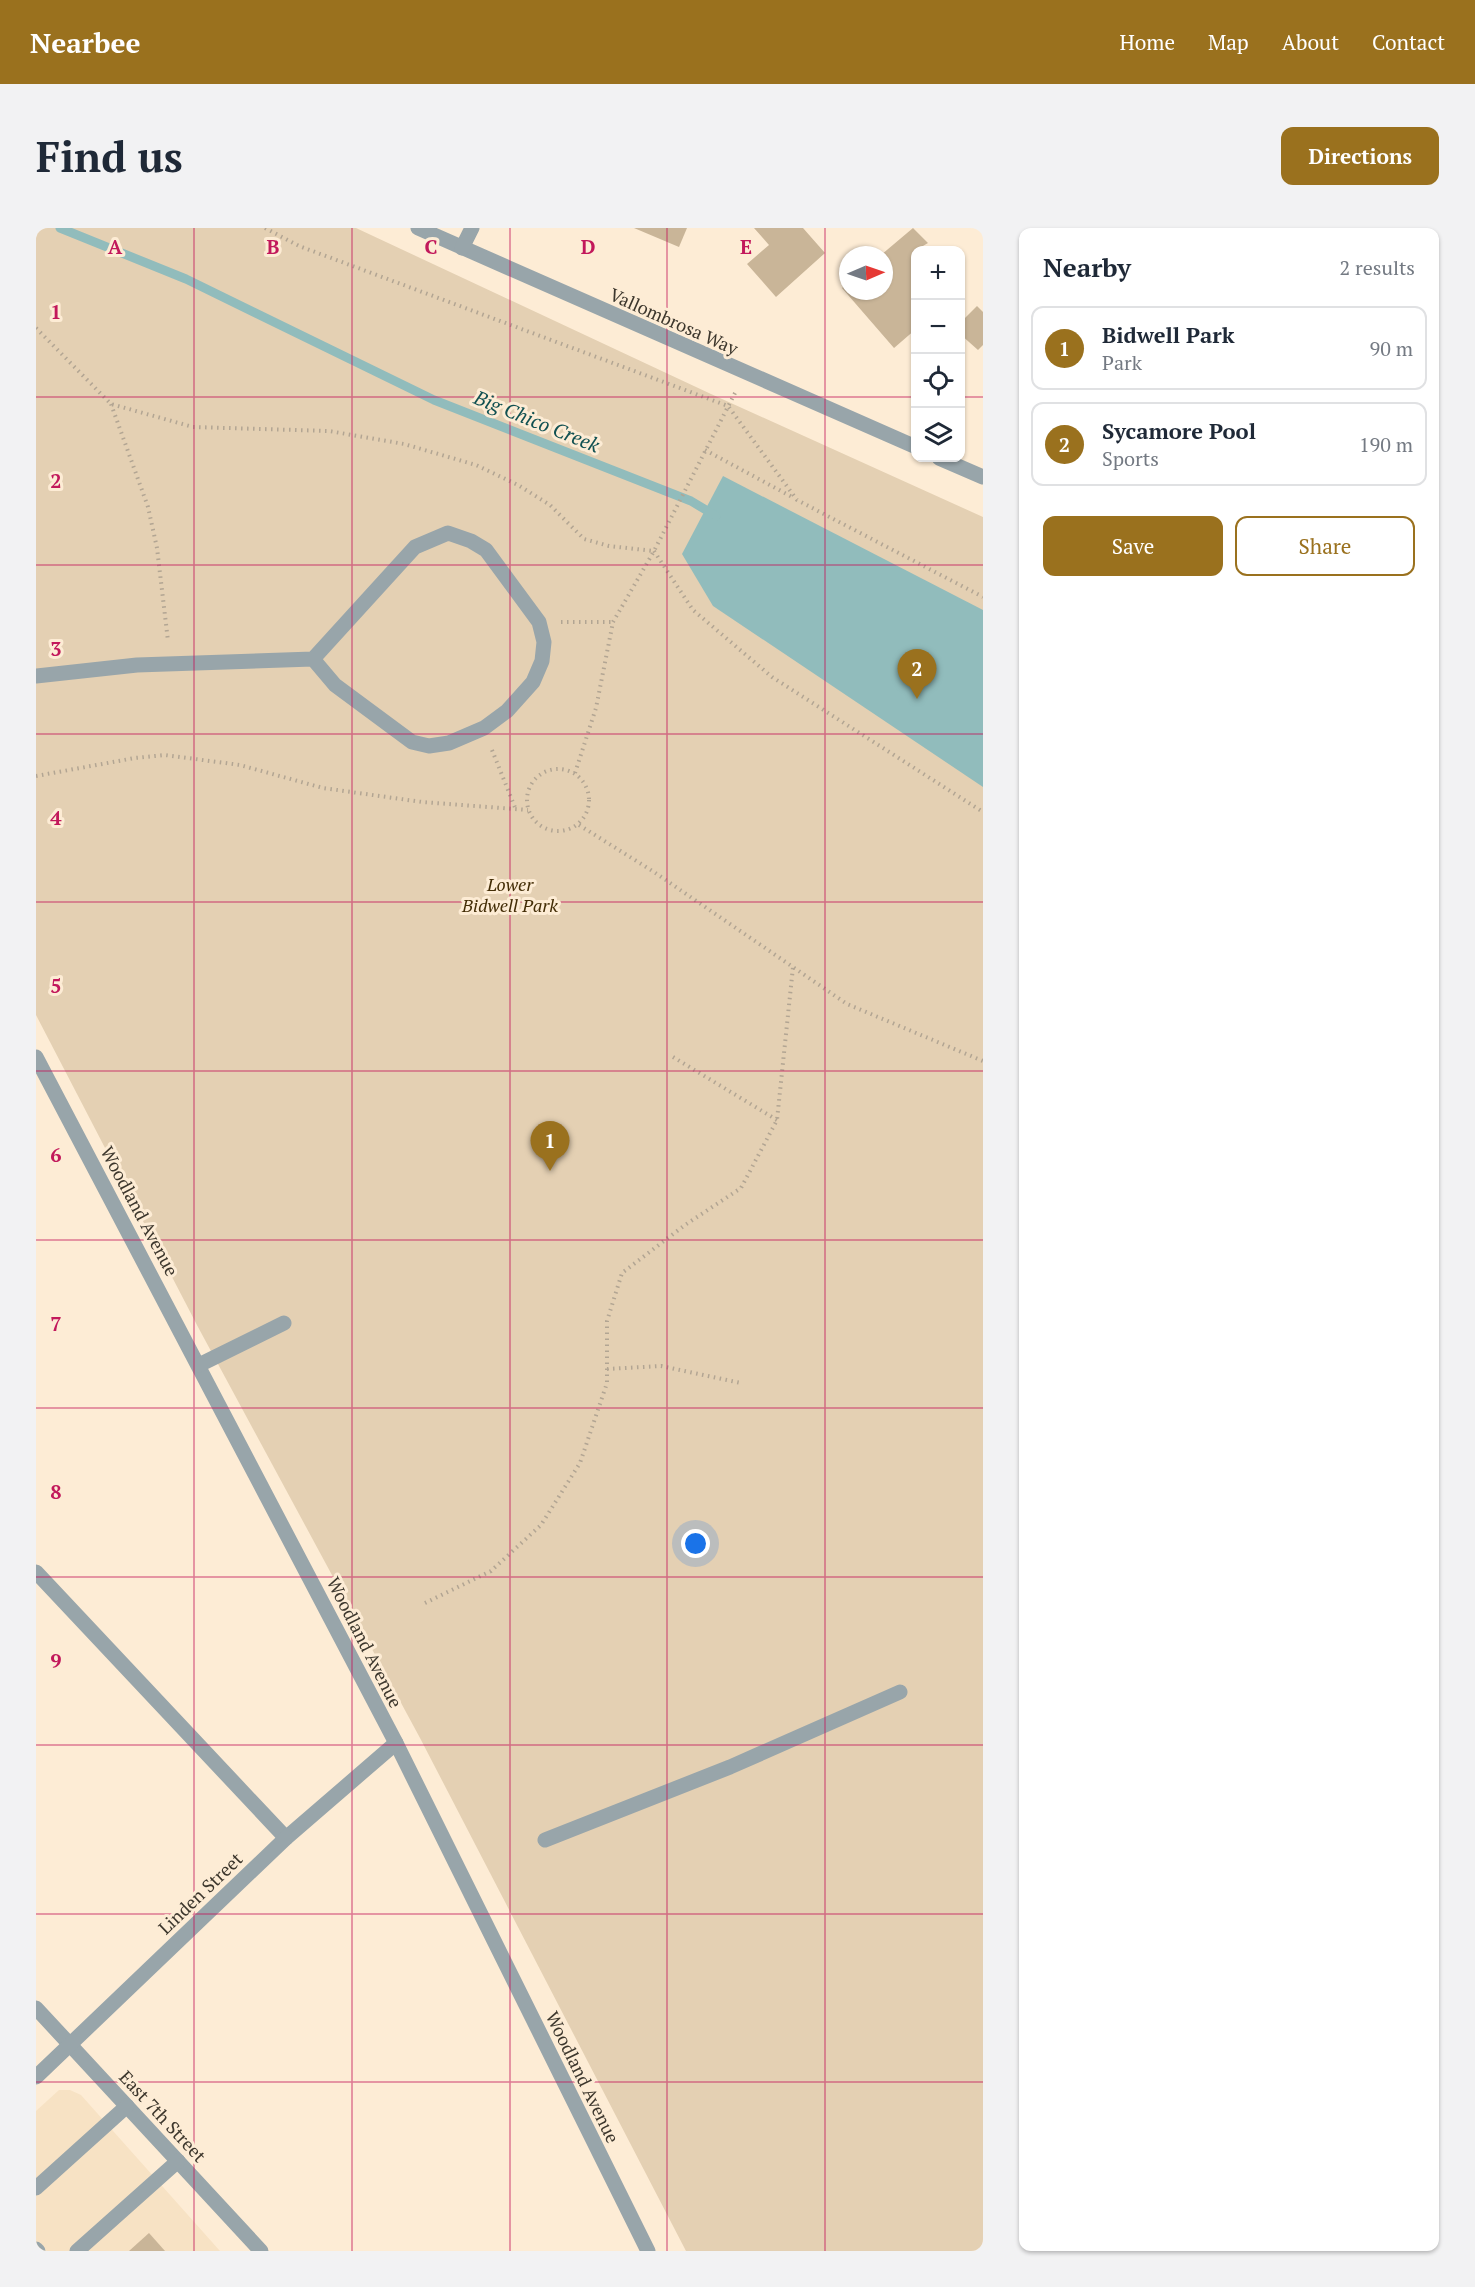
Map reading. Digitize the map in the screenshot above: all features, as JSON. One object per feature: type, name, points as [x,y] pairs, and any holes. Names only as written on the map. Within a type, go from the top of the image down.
[{"type":"street","name":"Vallombrosa Way","points":[[418,228],[911,445]]},
{"type":"street","points":[[462,248],[472,228]]},
{"type":"street","points":[[948,462],[983,477]]},
{"type":"street","points":[[36,676],[172,664],[313,659],[415,547],[448,533],[471,540],[486,550],[539,622],[544,642],[542,661],[532,682],[507,711],[483,728],[449,743],[429,747],[412,742],[335,685],[313,659]]},
{"type":"street","name":"Woodland Avenue","points":[[36,1057],[396,1743],[648,2251]]},
{"type":"street","points":[[199,1365],[284,1323]]},
{"type":"street","points":[[36,1572],[286,1838]]},
{"type":"street","points":[[545,1840],[730,1767],[900,1692]]},
{"type":"street","name":"Linden Street","points":[[36,2077],[286,1838],[396,1743]]},
{"type":"street","name":"East 7th Street","points":[[36,2008],[261,2251]]},
{"type":"street","points":[[36,2188],[127,2106]]},
{"type":"street","points":[[77,2251],[178,2161]]},
{"type":"path","points":[[265,228],[299,246],[728,406],[797,500]]},
{"type":"path","points":[[36,328],[111,404],[148,507],[157,548],[172,664]]},
{"type":"path","points":[[575,773],[596,708],[612,622],[654,551],[733,396]]},
{"type":"path","points":[[111,404],[194,428],[329,431],[404,444],[476,465],[518,484],[550,505],[584,539],[609,546],[654,551]]},
{"type":"path","points":[[705,450],[983,597]]},
{"type":"path","points":[[654,551],[693,610],[772,677],[983,812]]},
{"type":"path","points":[[539,622],[612,622]]},
{"type":"path","points":[[483,728],[516,810]]},
{"type":"path","points":[[36,776],[135,758],[165,755],[240,765],[322,788],[422,802],[528,810]]},
{"type":"path","points":[[557,769],[575,773],[583,780],[590,798],[585,817],[579,825],[570,830],[549,831],[533,819],[528,810],[528,791],[539,775],[557,769]]},
{"type":"path","points":[[579,825],[654,872],[847,1004],[983,1061]]},
{"type":"path","points":[[425,1603],[491,1570],[541,1525],[580,1463],[607,1383],[607,1321],[622,1274],[685,1225],[741,1188],[777,1120],[793,967]]},
{"type":"path","points":[[673,1058],[777,1120]]},
{"type":"path","points":[[607,1369],[661,1366],[741,1383]]},
{"type":"shaded area","points":[[59,2090],[70,2090],[81,2095],[220,2251],[36,2251],[36,2111]]},
{"type":"green space","name":"Lower Bidwell Park","points":[[36,228],[356,228],[711,394],[983,517],[983,2251],[686,2251],[420,1738],[198,1327],[36,1015]]},
{"type":"water","points":[[723,476],[983,610],[983,787],[713,606],[682,554]]},
{"type":"building","points":[[634,228],[687,228],[679,247]]},
{"type":"building","points":[[754,228],[803,228],[825,253],[776,297],[747,264],[769,245]]},
{"type":"building","points":[[913,228],[928,243],[923,246],[911,246],[911,333],[894,348],[852,300],[893,300],[892,246]]},
{"type":"building","points":[[977,306],[983,312],[983,345],[978,350],[965,338],[965,318]]},
{"type":"building","points":[[149,2233],[165,2251],[129,2251]]},
{"type":"waterway","name":"Big Chico Creek","points":[[60,228],[186,279],[434,400],[691,501],[716,516]]},
{"type":"place","name":"Sycamore Pool","points":[[917,699]]},
{"type":"place","name":"Bidwell Park","points":[[550,1171]]}]
